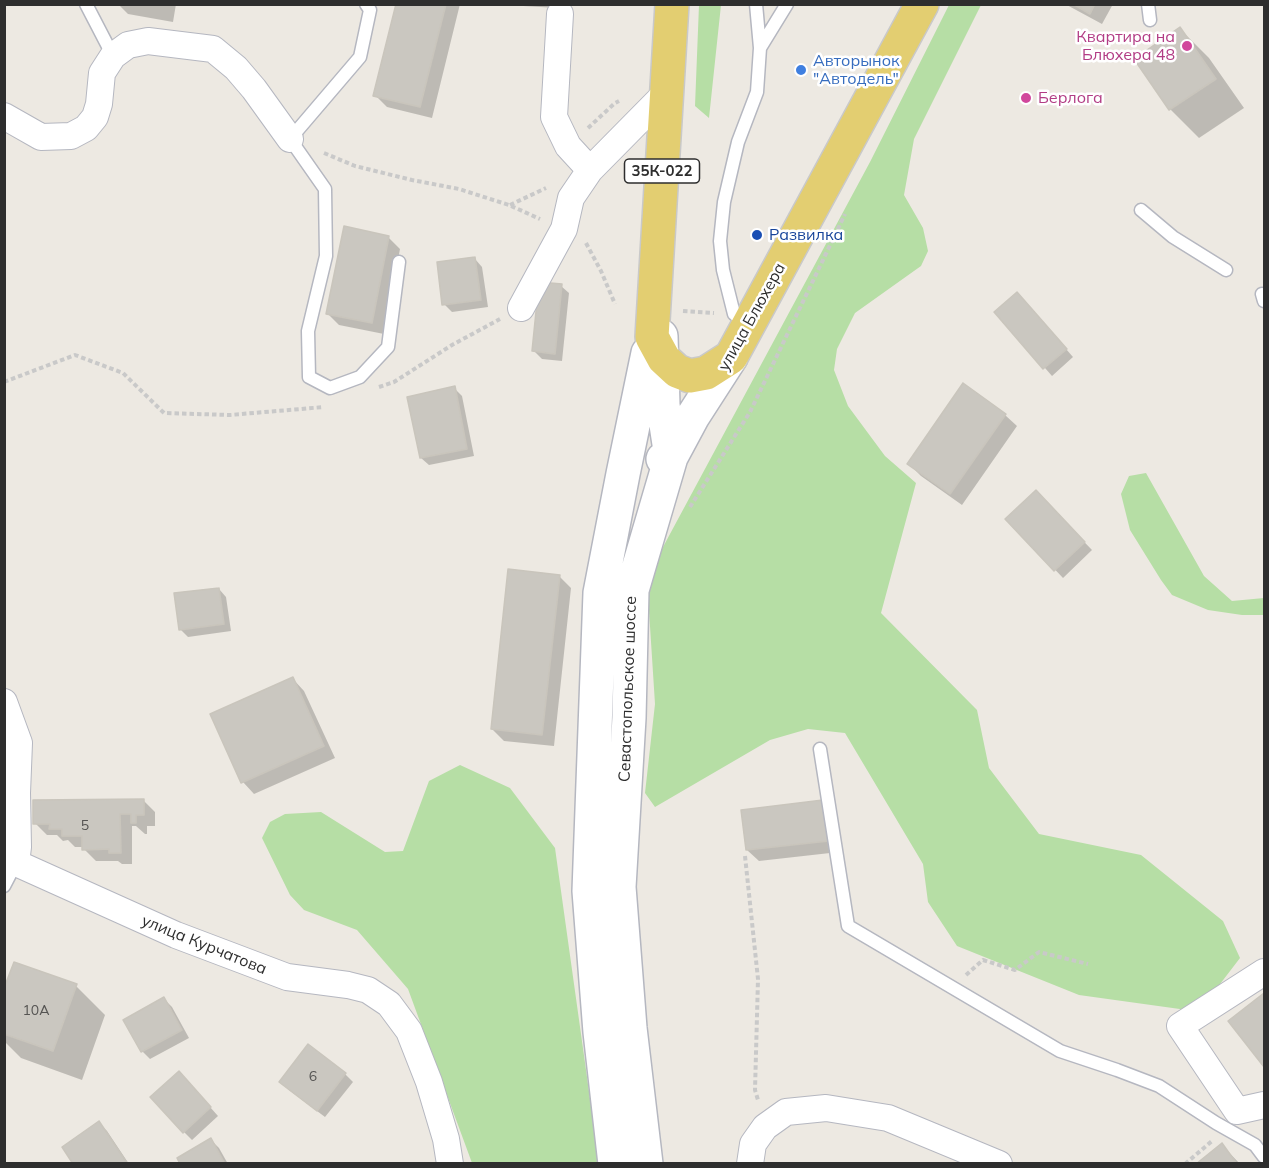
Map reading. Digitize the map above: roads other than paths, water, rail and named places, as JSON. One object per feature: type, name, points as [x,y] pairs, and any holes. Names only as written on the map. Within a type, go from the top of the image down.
[{"type":"main road","name":"Севастопольское шоссе","points":[[646,1164],[630,1028],[619,887],[629,718],[632,590],[671,456],[663,405],[659,334],[666,93],[672,4]]},
{"type":"main road","name":"Севастопольское шоссе","points":[[615,1164],[600,1032],[589,891],[600,593],[623,474],[659,334],[682,4]]},
{"type":"main road","name":"улица Блюхера","points":[[671,456],[922,4]]},
{"type":"main road","points":[[659,334],[664,359],[677,371],[690,376],[706,373],[738,334]]},
{"type":"main road","points":[[623,474],[671,456]]},
{"type":"street","points":[[560,14],[554,117],[568,146],[590,170]]},
{"type":"street","points":[[4,116],[41,137],[71,136],[86,128],[95,117],[99,104],[102,73],[113,56],[128,45],[148,41],[213,49],[236,68],[290,138]]},
{"type":"street","points":[[520,308],[564,229],[571,198],[590,170],[666,93]]},
{"type":"street","points":[[4,702],[19,743],[16,863]]},
{"type":"street","name":"улица Курчатова","points":[[16,863],[176,935],[276,974],[368,990],[389,1004],[409,1031],[429,1082],[446,1139],[450,1164]]},
{"type":"street","points":[[1264,972],[1180,1026],[1237,1111],[1264,1106]]},
{"type":"street","points":[[750,1164],[753,1144],[765,1127],[786,1112],[826,1108],[888,1118],[999,1164]]},
{"type":"lane","points":[[86,4],[113,56]]},
{"type":"lane","points":[[366,4],[370,9],[360,57],[290,138],[325,189],[326,256],[308,331],[309,376],[330,388],[360,377],[388,347],[399,262]]},
{"type":"lane","points":[[738,334],[723,270],[720,241],[724,202],[736,152],[757,92],[760,48],[756,4]]},
{"type":"lane","points":[[760,48],[787,4]]},
{"type":"lane","points":[[1148,4],[1149,20]]},
{"type":"lane","points":[[1141,210],[1173,237],[1226,270]]},
{"type":"lane","points":[[820,749],[848,926],[1060,1051],[1160,1086],[1226,1129],[1260,1145],[1264,1157]]},
{"type":"lane","points":[[4,886],[16,863]]},
{"type":"place","name":"Квартира на Блюхера 48","points":[[1187,46]]},
{"type":"place","name":"Авторынок \"Автодель\"","points":[[801,70]]},
{"type":"place","name":"Берлога","points":[[1026,98]]},
{"type":"place","name":"Развилка","points":[[757,235]]}]
